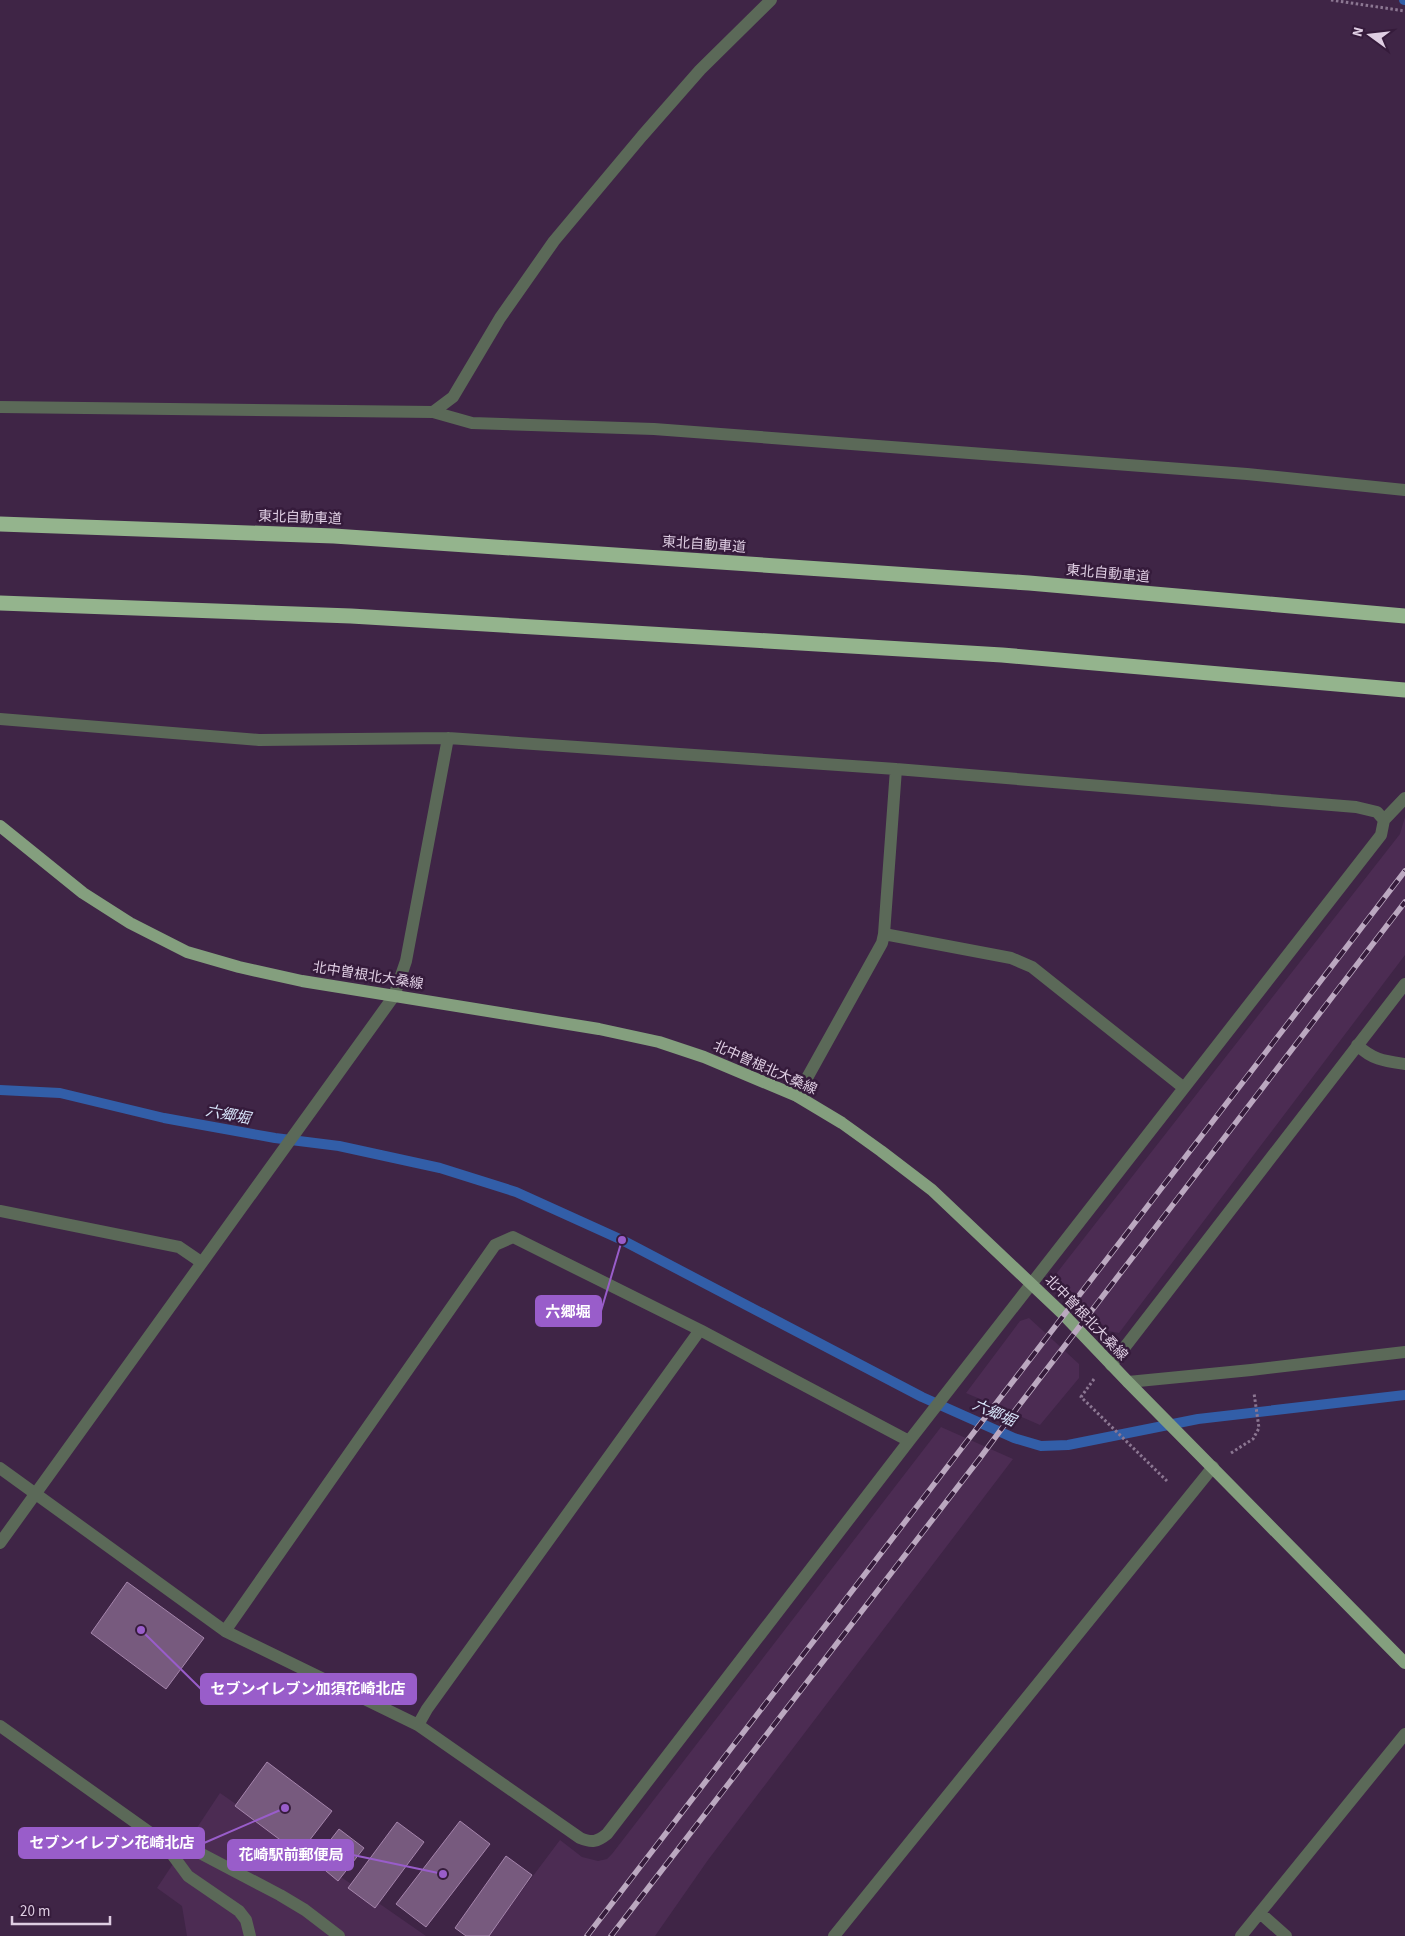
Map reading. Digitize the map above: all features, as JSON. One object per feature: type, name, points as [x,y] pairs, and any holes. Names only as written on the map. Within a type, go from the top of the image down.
[{"type":"highway","name":"東北自動車道","points":[[0,524],[344,536],[1029,583],[1405,616]]},
{"type":"highway","points":[[0,603],[361,616],[963,653],[1405,690]]},
{"type":"main road","name":"北中曽根北大桑線","points":[[0,826],[83,893],[130,923],[187,952],[239,967],[302,981],[599,1029],[659,1042],[704,1057],[797,1096],[874,1145],[932,1190],[1032,1284],[1405,1663]]},
{"type":"street","points":[[433,412],[453,397],[500,318],[554,241],[700,70],[771,0]]},
{"type":"street","points":[[0,406],[433,412],[472,423],[654,429],[1248,474],[1405,490]]},
{"type":"street","points":[[0,719],[259,740],[448,738],[896,768],[1356,807],[1377,812],[1384,820]]},
{"type":"street","points":[[0,1543],[394,996],[406,961],[448,738]]},
{"type":"street","points":[[797,1096],[882,943],[896,768]]},
{"type":"street","points":[[0,1468],[225,1630],[418,1725],[580,1838],[590,1843],[599,1841],[613,1826],[909,1441],[1381,835],[1384,820],[1405,798]]},
{"type":"street","points":[[884,934],[1011,958],[1032,967],[1184,1088]]},
{"type":"street","points":[[1111,1365],[1405,984]]},
{"type":"street","points":[[1357,1045],[1368,1055],[1382,1061],[1405,1064]]},
{"type":"street","points":[[0,1211],[179,1247],[201,1262]]},
{"type":"street","points":[[225,1630],[495,1245],[513,1237],[700,1330],[909,1441]]},
{"type":"street","points":[[418,1725],[426,1709],[700,1330]]},
{"type":"street","points":[[1128,1382],[1405,1352]]},
{"type":"street","points":[[834,1936],[1213,1467]]},
{"type":"street","points":[[0,1726],[163,1842],[188,1876],[239,1912],[246,1920],[250,1936]]},
{"type":"street","points":[[1240,1936],[1405,1734]]},
{"type":"street","points":[[163,1842],[198,1852],[280,1895],[305,1910],[339,1936]]},
{"type":"street","points":[[1260,1913],[1286,1936]]},
{"type":"path","points":[[1331,0],[1405,11]]},
{"type":"path","points":[[1095,1378],[1081,1397],[1167,1481]]},
{"type":"path","points":[[1230,1453],[1253,1439],[1259,1428],[1254,1390]]},
{"type":"shaded area","points":[[1405,817],[1405,955],[1119,1333],[1109,1331],[1059,1282],[1056,1274],[1400,834]]},
{"type":"shaded area","points":[[1029,1318],[1079,1364],[1079,1378],[1040,1425],[966,1393],[1020,1321]]},
{"type":"shaded area","points":[[941,1427],[1013,1459],[708,1860],[655,1936],[488,1936],[560,1840],[582,1857],[598,1861],[607,1859],[612,1854]]},
{"type":"shaded area","points":[[220,1793],[426,1936],[187,1936],[182,1906],[157,1888]]},
{"type":"building","points":[[127,1582],[204,1638],[166,1689],[91,1633]]},
{"type":"building","points":[[267,1762],[332,1811],[299,1854],[235,1806]]},
{"type":"building","points":[[460,1821],[490,1844],[426,1927],[396,1904]]},
{"type":"building","points":[[397,1822],[424,1842],[375,1908],[348,1888]]},
{"type":"building","points":[[339,1829],[364,1848],[338,1881],[314,1861]]},
{"type":"building","points":[[506,1856],[532,1875],[489,1936],[466,1936],[455,1928]]},
{"type":"waterway","name":"六郷堀","points":[[0,1090],[60,1093],[164,1118],[275,1138],[339,1146],[440,1168],[516,1192],[622,1240],[922,1397],[1014,1438],[1041,1446],[1068,1445],[1198,1419],[1405,1395]]},
{"type":"railway","points":[[587,1936],[1405,871]]},
{"type":"railway","points":[[611,1936],[980,1458],[1405,902]]},
{"type":"place","name":"六郷堀","points":[[622,1240]]},
{"type":"place","name":"セブンイレブン加須花崎北店","points":[[141,1630]]},
{"type":"place","name":"セブンイレブン花崎北店","points":[[285,1808]]},
{"type":"place","name":"花崎駅前郵便局","points":[[443,1874]]}]
